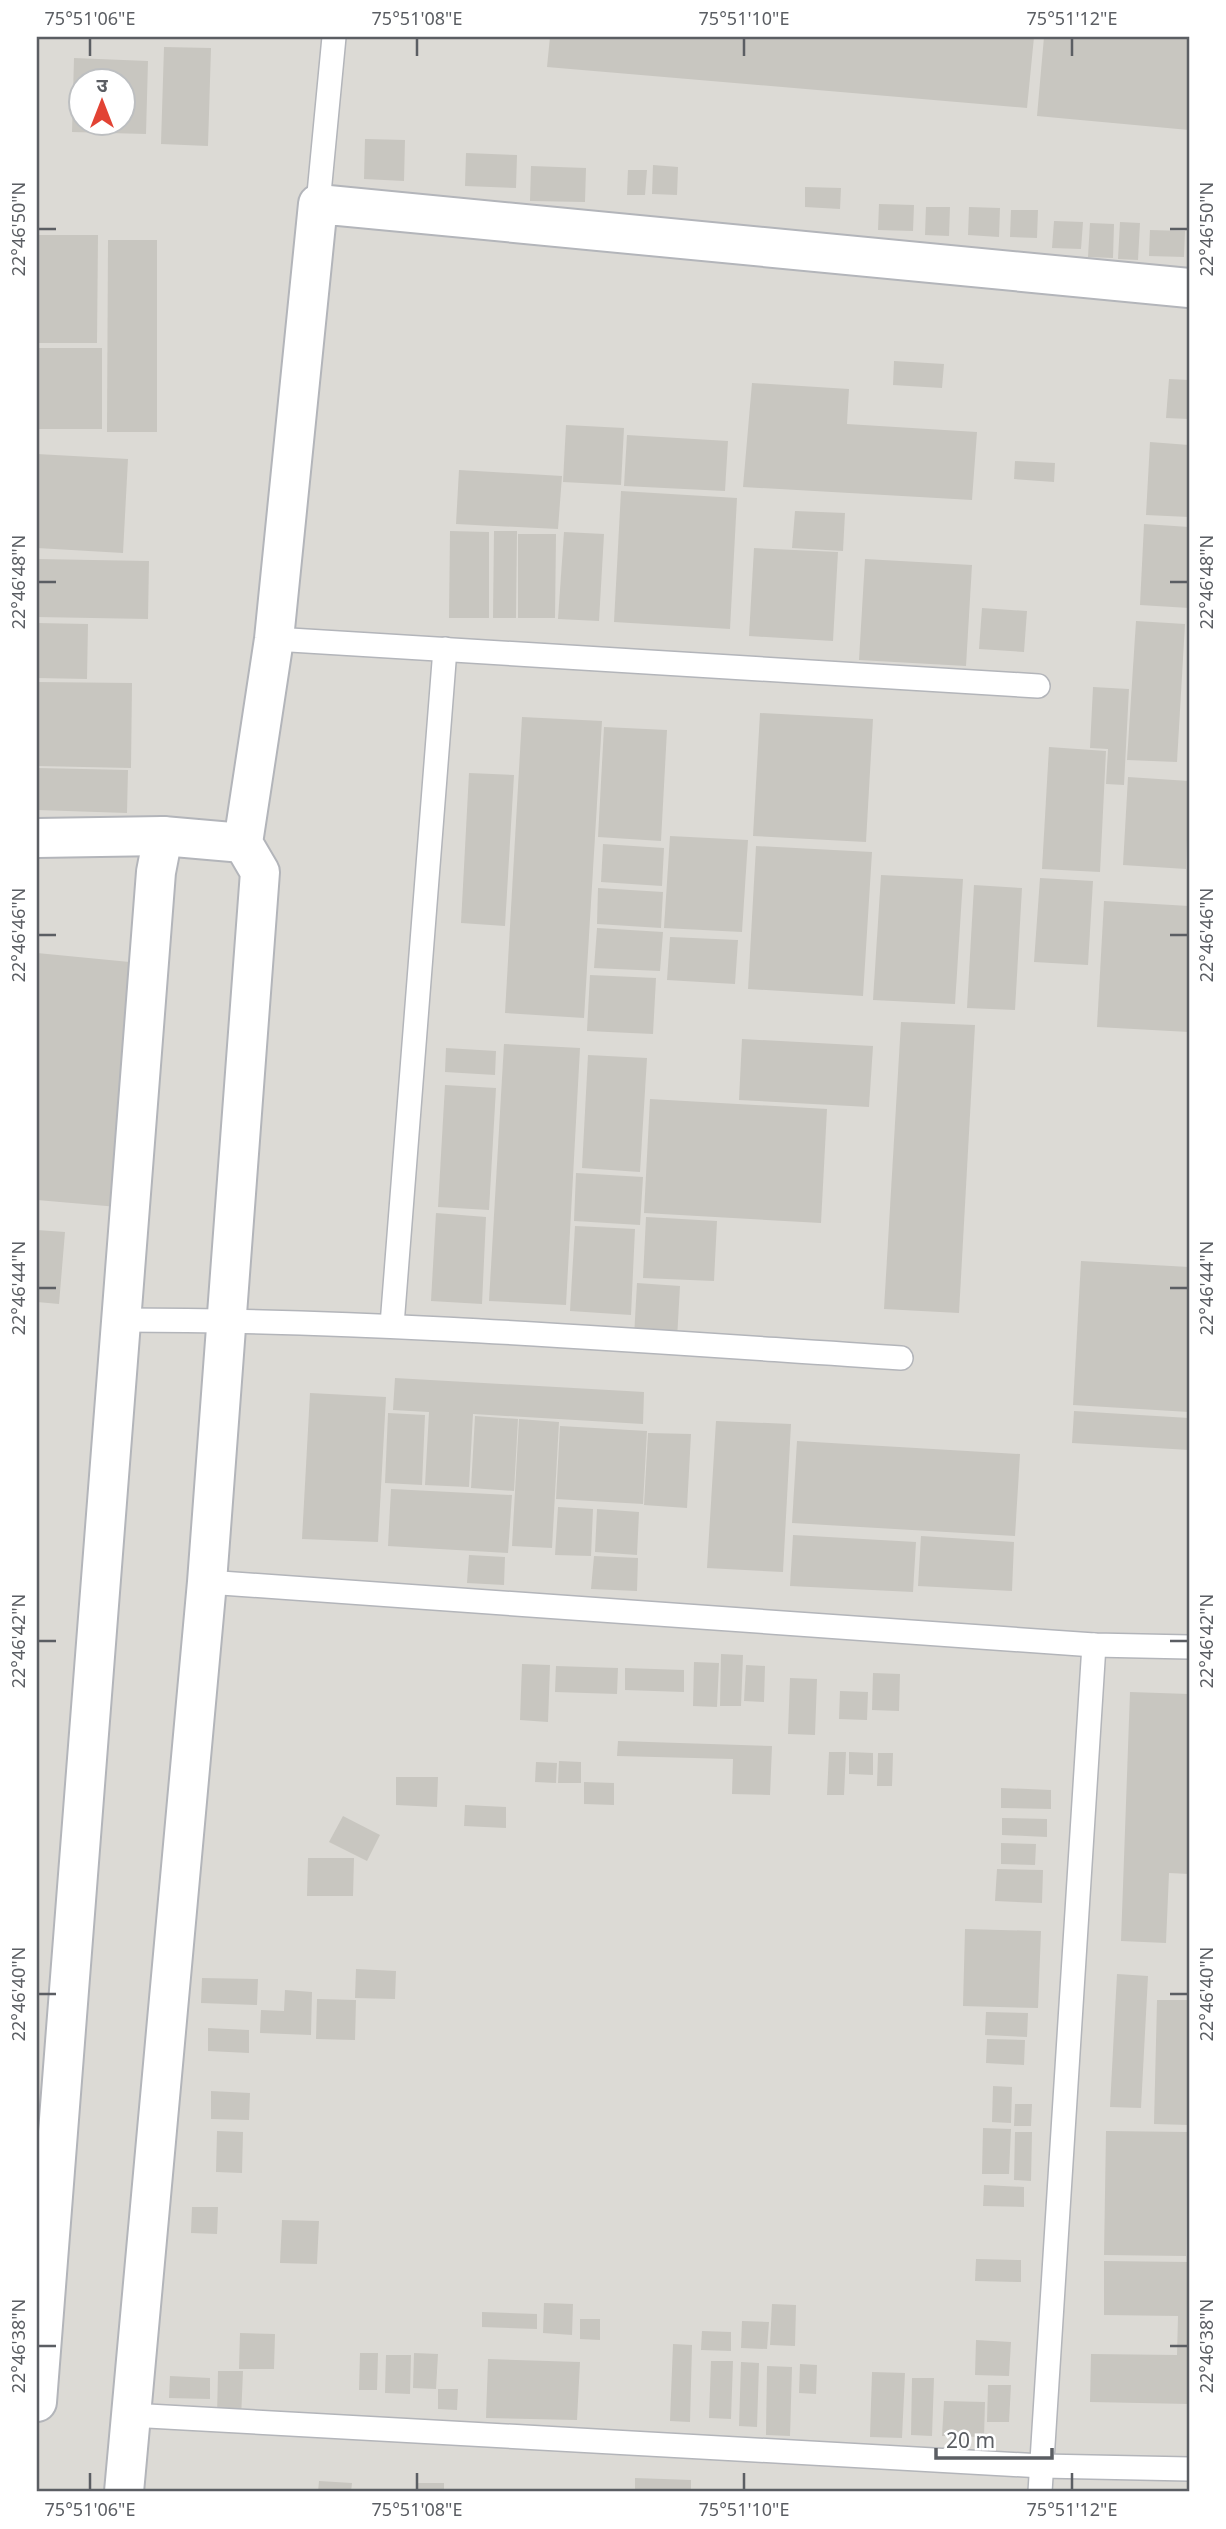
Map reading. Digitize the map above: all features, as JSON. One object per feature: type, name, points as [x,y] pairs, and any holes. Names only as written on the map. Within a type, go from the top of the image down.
[{"type":"street","points":[[124,2492],[207,1582],[260,872],[243,843],[274,639],[318,204],[1189,288]]},
{"type":"street","points":[[37,838],[163,835],[243,843]]},
{"type":"street","points":[[37,2402],[156,872],[163,835]]},
{"type":"lane","points":[[318,204],[334,37]]},
{"type":"lane","points":[[274,639],[1038,686]]},
{"type":"lane","points":[[392,1325],[445,649]]},
{"type":"lane","points":[[121,1320],[392,1325],[901,1358]]},
{"type":"lane","points":[[207,1582],[1094,1645],[1189,1647]]},
{"type":"lane","points":[[1040,2492],[1094,1645]]},
{"type":"lane","points":[[130,2415],[1042,2466],[1189,2469]]},
{"type":"shaded area","points":[[37,37],[1189,37],[1189,2492],[37,2492]]},
{"type":"building","points":[[550,37],[1034,37],[1027,108],[547,67]]},
{"type":"building","points":[[1044,37],[1189,37],[1189,130],[1037,116]]},
{"type":"building","points":[[164,47],[211,48],[208,146],[161,144]]},
{"type":"building","points":[[74,58],[148,61],[146,134],[136,134],[136,66],[74,66]]},
{"type":"building","points":[[365,139],[405,140],[404,181],[364,179]]},
{"type":"building","points":[[466,153],[517,155],[516,188],[465,186]]},
{"type":"building","points":[[653,165],[678,167],[677,195],[652,194]]},
{"type":"building","points":[[531,166],[586,168],[585,202],[530,201]]},
{"type":"building","points":[[628,170],[647,170],[645,195],[627,195]]},
{"type":"building","points":[[805,187],[841,188],[840,209],[805,207]]},
{"type":"building","points":[[879,204],[914,205],[913,231],[878,230]]},
{"type":"building","points":[[926,207],[950,207],[949,236],[925,235]]},
{"type":"building","points":[[969,207],[1000,208],[999,237],[968,235]]},
{"type":"building","points":[[1011,210],[1038,210],[1037,238],[1010,237]]},
{"type":"building","points":[[1054,221],[1083,222],[1081,249],[1052,248]]},
{"type":"building","points":[[1120,222],[1140,223],[1138,260],[1118,259]]},
{"type":"building","points":[[1090,223],[1114,224],[1113,258],[1088,257]]},
{"type":"building","points":[[1150,230],[1185,231],[1184,257],[1149,256]]},
{"type":"building","points":[[37,235],[98,235],[97,343],[37,343]]},
{"type":"building","points":[[108,240],[157,240],[157,432],[107,432]]},
{"type":"building","points":[[37,348],[102,348],[102,429],[37,429]]},
{"type":"building","points":[[894,361],[944,364],[942,388],[893,385]]},
{"type":"building","points":[[1169,379],[1189,380],[1189,419],[1166,418]]},
{"type":"building","points":[[752,383],[849,389],[847,424],[977,432],[972,500],[743,487]]},
{"type":"building","points":[[566,425],[624,428],[621,485],[563,482]]},
{"type":"building","points":[[627,435],[728,441],[725,491],[624,486]]},
{"type":"building","points":[[1150,442],[1189,445],[1189,517],[1146,515]]},
{"type":"building","points":[[37,454],[128,459],[123,553],[37,548]]},
{"type":"building","points":[[1015,461],[1055,463],[1054,482],[1014,479]]},
{"type":"building","points":[[459,470],[562,476],[558,529],[456,524]]},
{"type":"building","points":[[621,491],[737,498],[730,629],[614,622]]},
{"type":"building","points":[[795,511],[845,513],[843,551],[792,548]]},
{"type":"building","points":[[1144,524],[1189,527],[1189,608],[1140,605]]},
{"type":"building","points":[[450,531],[489,532],[489,618],[449,618]]},
{"type":"building","points":[[494,531],[517,531],[516,618],[493,618]]},
{"type":"building","points":[[564,532],[604,534],[599,621],[558,619]]},
{"type":"building","points":[[518,534],[556,534],[555,618],[518,618]]},
{"type":"building","points":[[754,548],[838,552],[833,641],[749,636]]},
{"type":"building","points":[[37,559],[149,561],[148,619],[37,617]]},
{"type":"building","points":[[865,559],[972,565],[966,666],[859,660]]},
{"type":"building","points":[[982,608],[1027,611],[1024,652],[979,649]]},
{"type":"building","points":[[1136,621],[1185,624],[1177,762],[1127,760]]},
{"type":"building","points":[[37,623],[88,624],[87,679],[37,678]]},
{"type":"building","points":[[37,682],[132,683],[131,768],[37,766]]},
{"type":"building","points":[[1093,687],[1129,689],[1124,785],[1106,784],[1108,749],[1090,748]]},
{"type":"building","points":[[760,713],[873,719],[866,842],[753,836]]},
{"type":"building","points":[[522,717],[602,721],[584,1018],[505,1013]]},
{"type":"building","points":[[604,727],[667,730],[661,841],[598,837]]},
{"type":"building","points":[[1049,747],[1106,751],[1100,872],[1042,869]]},
{"type":"building","points":[[37,768],[128,770],[127,813],[37,810]]},
{"type":"building","points":[[469,773],[514,775],[505,926],[461,923]]},
{"type":"building","points":[[1128,777],[1189,781],[1186,869],[1123,865]]},
{"type":"building","points":[[670,836],[748,840],[742,932],[664,928]]},
{"type":"building","points":[[603,844],[664,848],[662,886],[601,882]]},
{"type":"building","points":[[756,846],[872,852],[863,996],[748,989]]},
{"type":"building","points":[[881,875],[963,879],[955,1004],[873,1000]]},
{"type":"building","points":[[1040,878],[1093,881],[1088,965],[1034,962]]},
{"type":"building","points":[[974,885],[1022,888],[1015,1010],[967,1008]]},
{"type":"building","points":[[598,888],[663,892],[661,928],[597,924]]},
{"type":"building","points":[[1104,901],[1189,906],[1189,1032],[1097,1027]]},
{"type":"building","points":[[597,928],[663,932],[660,971],[594,968]]},
{"type":"building","points":[[670,937],[738,940],[735,984],[667,980]]},
{"type":"building","points":[[37,953],[140,963],[118,1207],[37,1200]]},
{"type":"building","points":[[590,975],[656,978],[653,1034],[587,1031]]},
{"type":"building","points":[[901,1022],[975,1025],[959,1313],[884,1309]]},
{"type":"building","points":[[742,1039],[873,1046],[869,1107],[739,1100]]},
{"type":"building","points":[[504,1044],[580,1048],[566,1305],[489,1301]]},
{"type":"building","points":[[446,1048],[496,1051],[495,1075],[445,1072]]},
{"type":"building","points":[[588,1055],[647,1058],[640,1172],[582,1168]]},
{"type":"building","points":[[445,1085],[496,1088],[489,1210],[438,1207]]},
{"type":"building","points":[[650,1099],[827,1109],[821,1223],[644,1213]]},
{"type":"building","points":[[576,1173],[643,1177],[640,1225],[574,1221]]},
{"type":"building","points":[[436,1213],[486,1217],[482,1304],[431,1301]]},
{"type":"building","points":[[646,1217],[717,1221],[714,1281],[643,1278]]},
{"type":"building","points":[[575,1226],[635,1229],[631,1315],[570,1311]]},
{"type":"building","points":[[37,1230],[65,1232],[59,1304],[37,1302]]},
{"type":"building","points":[[1081,1261],[1189,1267],[1189,1412],[1073,1405]]},
{"type":"building","points":[[637,1283],[680,1286],[677,1339],[634,1337]]},
{"type":"building","points":[[395,1378],[644,1392],[643,1424],[473,1414],[469,1487],[425,1485],[429,1412],[393,1410]]},
{"type":"building","points":[[310,1393],[386,1397],[378,1542],[302,1539]]},
{"type":"building","points":[[1074,1411],[1189,1418],[1189,1450],[1072,1443]]},
{"type":"building","points":[[388,1413],[425,1415],[422,1485],[385,1483]]},
{"type":"building","points":[[475,1416],[518,1419],[514,1491],[471,1488]]},
{"type":"building","points":[[519,1419],[559,1422],[552,1548],[512,1546]]},
{"type":"building","points":[[716,1421],[791,1424],[783,1572],[707,1568]]},
{"type":"building","points":[[560,1426],[647,1431],[643,1504],[556,1499]]},
{"type":"building","points":[[648,1433],[691,1434],[687,1508],[644,1505]]},
{"type":"building","points":[[797,1441],[1020,1454],[1015,1536],[792,1523]]},
{"type":"building","points":[[391,1489],[512,1495],[508,1553],[388,1546]]},
{"type":"building","points":[[558,1507],[593,1509],[591,1556],[555,1555]]},
{"type":"building","points":[[597,1509],[639,1512],[637,1555],[595,1552]]},
{"type":"building","points":[[793,1535],[916,1542],[913,1592],[790,1586]]},
{"type":"building","points":[[921,1536],[1014,1542],[1012,1591],[918,1586]]},
{"type":"building","points":[[469,1555],[505,1557],[504,1585],[467,1583]]},
{"type":"building","points":[[594,1556],[638,1558],[637,1591],[591,1589]]},
{"type":"building","points":[[721,1654],[743,1655],[741,1706],[720,1706]]},
{"type":"building","points":[[694,1662],[719,1663],[717,1707],[693,1706]]},
{"type":"building","points":[[522,1664],[550,1665],[548,1722],[520,1720]]},
{"type":"building","points":[[746,1665],[765,1666],[764,1702],[744,1701]]},
{"type":"building","points":[[556,1666],[618,1668],[617,1694],[555,1692]]},
{"type":"building","points":[[625,1668],[684,1670],[684,1692],[625,1690]]},
{"type":"building","points":[[873,1673],[900,1674],[899,1711],[872,1710]]},
{"type":"building","points":[[790,1678],[817,1679],[815,1735],[788,1734]]},
{"type":"building","points":[[840,1691],[868,1692],[867,1720],[839,1719]]},
{"type":"building","points":[[1130,1692],[1189,1694],[1189,1874],[1169,1873],[1166,1943],[1121,1941]]},
{"type":"building","points":[[618,1741],[772,1746],[770,1795],[732,1794],[733,1759],[617,1756]]},
{"type":"building","points":[[829,1752],[846,1752],[844,1795],[827,1795]]},
{"type":"building","points":[[849,1752],[873,1753],[873,1775],[849,1774]]},
{"type":"building","points":[[878,1753],[893,1753],[892,1786],[877,1786]]},
{"type":"building","points":[[559,1761],[581,1762],[581,1783],[558,1783]]},
{"type":"building","points":[[536,1762],[557,1763],[556,1783],[535,1782]]},
{"type":"building","points":[[396,1777],[438,1777],[437,1807],[396,1805]]},
{"type":"building","points":[[584,1782],[614,1783],[614,1805],[584,1804]]},
{"type":"building","points":[[1001,1788],[1051,1790],[1051,1809],[1001,1808]]},
{"type":"building","points":[[465,1805],[506,1807],[506,1828],[464,1826]]},
{"type":"building","points":[[343,1816],[380,1835],[367,1861],[329,1842]]},
{"type":"building","points":[[1002,1818],[1047,1819],[1047,1837],[1002,1835]]},
{"type":"building","points":[[1001,1843],[1036,1844],[1035,1865],[1001,1864]]},
{"type":"building","points":[[308,1858],[354,1858],[353,1896],[307,1896]]},
{"type":"building","points":[[997,1869],[1043,1870],[1042,1903],[995,1901]]},
{"type":"building","points":[[965,1929],[1041,1931],[1038,2008],[963,2006]]},
{"type":"building","points":[[356,1969],[396,1971],[395,1999],[355,1998]]},
{"type":"building","points":[[1117,1974],[1148,1976],[1141,2108],[1110,2107]]},
{"type":"building","points":[[202,1978],[258,1979],[257,2005],[201,2003]]},
{"type":"building","points":[[285,1990],[312,1992],[311,2035],[260,2033],[261,2010],[284,2011]]},
{"type":"building","points":[[317,1999],[356,2000],[355,2040],[316,2039]]},
{"type":"building","points":[[1157,2000],[1189,2000],[1189,2125],[1154,2124]]},
{"type":"building","points":[[986,2012],[1028,2013],[1027,2037],[985,2035]]},
{"type":"building","points":[[208,2028],[249,2030],[249,2053],[208,2051]]},
{"type":"building","points":[[987,2039],[1025,2040],[1024,2065],[986,2063]]},
{"type":"building","points":[[993,2086],[1012,2087],[1011,2123],[992,2122]]},
{"type":"building","points":[[211,2091],[250,2093],[249,2120],[211,2119]]},
{"type":"building","points":[[1015,2104],[1032,2104],[1031,2126],[1014,2126]]},
{"type":"building","points":[[983,2128],[1011,2129],[1009,2174],[982,2174]]},
{"type":"building","points":[[217,2131],[243,2132],[242,2173],[216,2172]]},
{"type":"building","points":[[1106,2131],[1187,2132],[1186,2256],[1104,2255]]},
{"type":"building","points":[[1015,2132],[1032,2132],[1031,2181],[1014,2180]]},
{"type":"building","points":[[984,2185],[1024,2187],[1024,2207],[983,2206]]},
{"type":"building","points":[[192,2207],[218,2207],[217,2234],[191,2233]]},
{"type":"building","points":[[282,2220],[319,2221],[317,2264],[280,2263]]},
{"type":"building","points":[[976,2259],[1021,2260],[1021,2282],[975,2281]]},
{"type":"building","points":[[1104,2261],[1189,2262],[1189,2404],[1090,2402],[1091,2354],[1177,2355],[1178,2316],[1104,2315]]},
{"type":"building","points":[[544,2303],[573,2304],[572,2335],[543,2333]]},
{"type":"building","points":[[772,2304],[796,2305],[795,2346],[770,2345]]},
{"type":"building","points":[[482,2312],[537,2314],[537,2329],[482,2327]]},
{"type":"building","points":[[580,2319],[600,2319],[600,2340],[580,2339]]},
{"type":"building","points":[[742,2321],[769,2322],[767,2349],[741,2348]]},
{"type":"building","points":[[702,2331],[731,2332],[731,2351],[701,2350]]},
{"type":"building","points":[[240,2333],[275,2334],[274,2369],[239,2369]]},
{"type":"building","points":[[976,2340],[1011,2342],[1009,2376],[975,2375]]},
{"type":"building","points":[[673,2344],[692,2345],[690,2422],[670,2421]]},
{"type":"building","points":[[360,2353],[378,2353],[377,2390],[359,2390]]},
{"type":"building","points":[[414,2353],[438,2354],[436,2389],[413,2388]]},
{"type":"building","points":[[386,2355],[411,2355],[410,2394],[385,2393]]},
{"type":"building","points":[[488,2359],[580,2362],[577,2420],[486,2418]]},
{"type":"building","points":[[711,2361],[733,2361],[731,2419],[709,2418]]},
{"type":"building","points":[[741,2362],[759,2363],[757,2427],[739,2426]]},
{"type":"building","points":[[800,2364],[817,2365],[816,2394],[799,2393]]},
{"type":"building","points":[[767,2366],[792,2367],[790,2436],[766,2435]]},
{"type":"building","points":[[218,2371],[243,2371],[241,2419],[217,2418]]},
{"type":"building","points":[[872,2372],[905,2373],[902,2438],[870,2437]]},
{"type":"building","points":[[170,2376],[210,2378],[210,2399],[169,2398]]},
{"type":"building","points":[[912,2378],[934,2378],[932,2436],[911,2435]]},
{"type":"building","points":[[988,2385],[1011,2385],[1009,2422],[987,2422]]},
{"type":"building","points":[[438,2389],[458,2389],[457,2410],[438,2409]]},
{"type":"building","points":[[944,2401],[985,2402],[984,2437],[942,2436]]},
{"type":"building","points":[[635,2478],[691,2480],[691,2492],[635,2492]]},
{"type":"building","points":[[319,2481],[352,2483],[351,2492],[318,2492]]},
{"type":"building","points":[[416,2483],[444,2483],[444,2492],[416,2492]]}]
